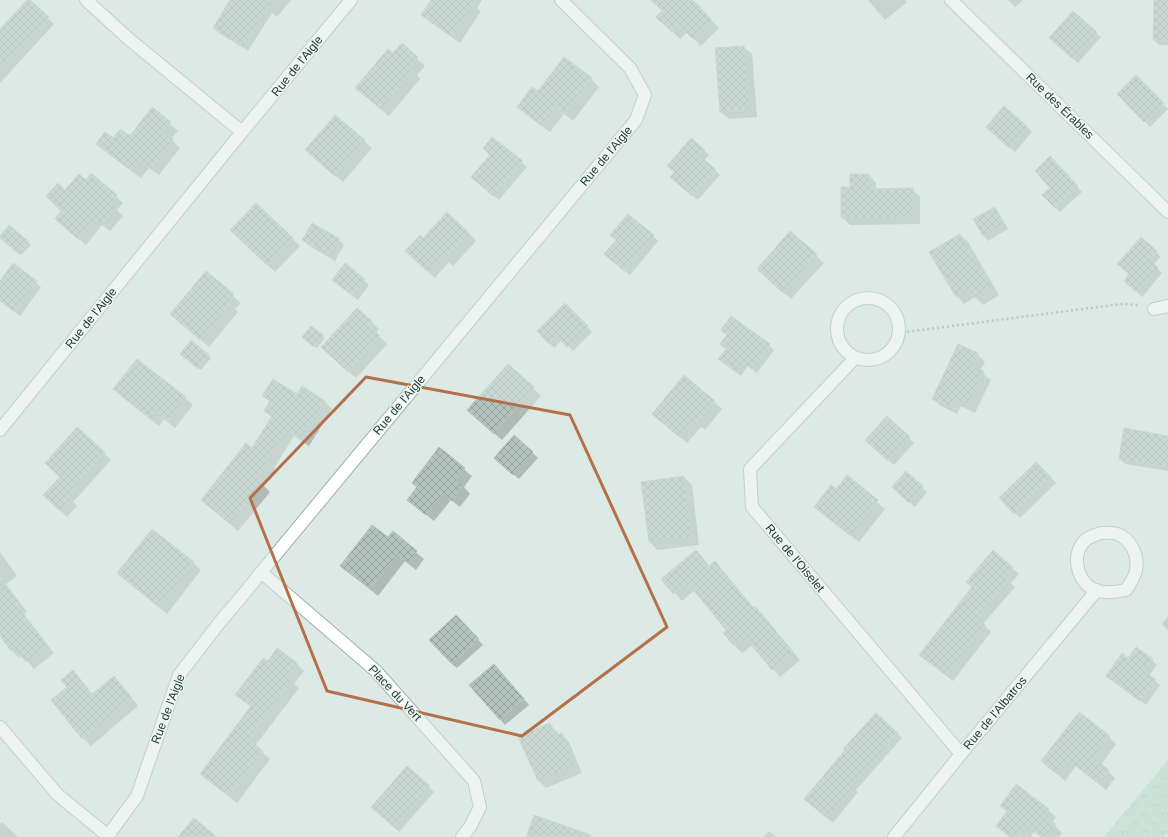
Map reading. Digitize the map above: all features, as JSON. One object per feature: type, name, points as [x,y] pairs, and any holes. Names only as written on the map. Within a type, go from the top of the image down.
[{"type":"street","points":[[86,0],[130,40],[242,132]]},
{"type":"street","name":"Rue de l'Aigle","points":[[0,430],[351,0]]},
{"type":"street","name":"Rue de l'Aigle","points":[[0,727],[58,795],[107,836],[136,796],[179,675],[261,572],[636,120],[644,95],[630,68],[561,0]]},
{"type":"street","name":"Rue des Érables","points":[[951,0],[1168,212]]},
{"type":"street","points":[[863,298],[873,298],[883,301],[891,308],[899,327],[898,338],[893,347],[886,355],[876,359],[865,360],[855,358],[846,352],[840,344],[837,335],[839,315],[845,306],[863,298]]},
{"type":"street","points":[[1154,309],[1168,306]]},
{"type":"street","name":"Rue de l'Oiselet","points":[[855,358],[750,469],[752,508],[961,754]]},
{"type":"street","points":[[1108,533],[1116,534],[1125,539],[1132,547],[1136,559],[1136,571],[1126,590],[1116,592],[1097,590],[1087,584],[1077,569],[1081,545],[1090,537],[1108,533]]},
{"type":"street","name":"Place du Vert","points":[[261,572],[376,671],[474,781],[480,807],[470,827],[462,837]]},
{"type":"street","name":"Rue de l'Albatros","points":[[894,837],[1097,590]]},
{"type":"path","points":[[899,327],[906,332],[1121,304],[1144,305],[1154,309]]},
{"type":"highlighted area","points":[[366,377],[570,415],[667,627],[522,736],[327,691],[250,498]]},
{"type":"green space","points":[[1168,760],[1168,832],[1164,837],[1104,837]]},
{"type":"building","points":[[27,0],[30,0],[49,17],[0,70],[0,29]]},
{"type":"building","points":[[230,0],[272,0],[243,47],[213,28]]},
{"type":"building","points":[[431,0],[476,0],[452,36],[421,15]]},
{"type":"building","points":[[651,0],[693,0],[712,20],[693,39],[679,25],[672,32],[656,17],[662,11]]},
{"type":"building","points":[[1154,0],[1168,0],[1168,41],[1153,40]]},
{"type":"building","points":[[1073,11],[1097,32],[1073,59],[1049,38]]},
{"type":"building","points":[[402,43],[418,57],[410,68],[413,70],[381,109],[355,88],[388,49],[393,53]]},
{"type":"building","points":[[744,46],[750,109],[720,112],[715,48]]},
{"type":"building","points":[[564,57],[592,78],[565,114],[556,107],[542,126],[517,107],[532,87],[538,91]]},
{"type":"building","points":[[1136,75],[1164,103],[1144,122],[1117,94]]},
{"type":"building","points":[[1004,106],[1028,127],[1009,148],[986,127]]},
{"type":"building","points":[[152,107],[171,122],[164,132],[173,139],[151,169],[141,161],[133,172],[96,144],[105,132],[113,138],[120,129],[130,136]]},
{"type":"building","points":[[335,115],[365,140],[335,176],[305,150]]},
{"type":"building","points":[[492,137],[523,161],[493,196],[471,177],[490,155],[483,148]]},
{"type":"building","points":[[691,138],[705,150],[699,155],[716,170],[692,196],[670,177],[675,172],[667,166]]},
{"type":"building","points":[[1050,156],[1078,186],[1055,208],[1042,195],[1050,188],[1035,171]]},
{"type":"building","points":[[91,173],[117,195],[111,203],[117,208],[102,225],[95,219],[78,239],[55,219],[61,211],[46,196],[58,183],[65,190],[79,174],[86,180]]},
{"type":"building","points":[[850,174],[869,174],[869,189],[913,188],[913,217],[841,218],[841,187],[850,187]]},
{"type":"building","points":[[256,203],[293,238],[267,265],[230,230]]},
{"type":"building","points":[[995,207],[1004,224],[983,236],[973,219]]},
{"type":"building","points":[[447,212],[469,233],[445,259],[441,256],[427,271],[405,251],[420,235],[423,238]]},
{"type":"building","points":[[628,214],[654,235],[624,271],[604,254],[616,240],[610,235]]},
{"type":"building","points":[[312,223],[340,239],[330,256],[302,240]]},
{"type":"building","points":[[9,225],[29,242],[19,254],[0,238]]},
{"type":"building","points":[[790,231],[817,254],[783,293],[757,269]]},
{"type":"building","points":[[960,234],[992,287],[974,298],[969,289],[956,297],[929,252]]},
{"type":"building","points":[[1141,237],[1157,251],[1149,259],[1158,268],[1136,292],[1124,281],[1129,274],[1117,264]]},
{"type":"building","points":[[13,263],[37,281],[15,312],[0,301],[0,281]]},
{"type":"building","points":[[345,263],[365,279],[353,296],[332,280]]},
{"type":"building","points":[[206,271],[234,294],[228,301],[231,304],[200,340],[170,314]]},
{"type":"building","points":[[565,303],[588,326],[567,347],[557,336],[549,344],[537,331]]},
{"type":"building","points":[[357,308],[372,321],[369,325],[380,336],[348,372],[321,347]]},
{"type":"building","points":[[731,316],[770,344],[752,369],[743,362],[736,372],[718,359],[726,349],[720,344],[727,335],[721,330]]},
{"type":"building","points":[[311,326],[323,335],[314,347],[302,337]]},
{"type":"building","points":[[191,340],[209,355],[198,369],[180,354]]},
{"type":"building","points":[[958,344],[978,353],[972,366],[984,371],[968,406],[953,399],[949,407],[932,399]]},
{"type":"building","points":[[137,359],[186,397],[167,421],[156,412],[151,419],[113,389]]},
{"type":"building","points":[[508,364],[534,387],[494,434],[467,410]]},
{"type":"building","points":[[684,375],[715,401],[697,423],[693,420],[679,437],[652,414]]},
{"type":"building","points":[[273,379],[297,394],[302,386],[325,401],[301,439],[286,430],[267,460],[270,462],[257,479],[263,483],[230,524],[201,500],[246,443],[252,448],[272,416],[264,411],[270,401],[262,396]]},
{"type":"building","points":[[887,416],[910,437],[888,461],[865,440]]},
{"type":"building","points":[[77,427],[105,452],[67,495],[71,499],[60,511],[43,495],[60,477],[45,463]]},
{"type":"building","points":[[1124,428],[1168,436],[1168,467],[1119,459]]},
{"type":"building","points":[[514,435],[533,452],[513,475],[494,458]]},
{"type":"building","points":[[439,447],[465,468],[456,480],[463,486],[452,501],[443,493],[426,515],[407,500],[417,487],[412,483]]},
{"type":"building","points":[[1036,462],[1051,477],[1014,514],[999,498]]},
{"type":"building","points":[[906,471],[923,486],[909,503],[892,487]]},
{"type":"building","points":[[847,475],[878,500],[851,536],[814,507],[831,485],[836,489]]},
{"type":"building","points":[[684,476],[692,537],[649,542],[641,482]]},
{"type":"building","points":[[372,525],[388,537],[393,531],[417,551],[408,563],[397,555],[370,589],[340,566]]},
{"type":"building","points":[[152,529],[194,562],[159,607],[117,573]]},
{"type":"building","points":[[696,550],[709,566],[715,561],[753,608],[755,606],[793,652],[772,670],[745,637],[734,646],[723,633],[726,630],[688,583],[673,594],[661,579]]},
{"type":"building","points":[[993,550],[1013,567],[1005,576],[1009,580],[976,618],[985,625],[946,675],[919,655],[972,587],[966,582]]},
{"type":"building","points":[[0,577],[20,604],[17,606],[47,645],[26,662],[15,648],[11,651],[0,636]]},
{"type":"building","points":[[456,615],[479,639],[452,664],[429,640]]},
{"type":"building","points":[[1136,647],[1153,659],[1144,671],[1156,680],[1140,701],[1106,676],[1122,653],[1128,658]]},
{"type":"building","points":[[277,648],[297,663],[287,676],[292,680],[248,739],[263,751],[229,796],[200,774],[251,706],[235,695],[263,658],[268,661]]},
{"type":"building","points":[[494,664],[524,699],[500,720],[469,685]]},
{"type":"building","points":[[73,670],[92,694],[114,676],[132,698],[82,739],[51,700],[67,687],[61,680]]},
{"type":"building","points":[[1079,712],[1110,736],[1093,758],[1109,770],[1098,783],[1068,760],[1057,774],[1041,761]]},
{"type":"building","points":[[876,713],[898,733],[852,785],[854,787],[827,818],[804,799],[845,750],[843,749]]},
{"type":"building","points":[[550,723],[555,736],[562,733],[575,765],[538,781],[518,737]]},
{"type":"building","points":[[407,766],[430,786],[394,827],[371,807]]},
{"type":"building","points":[[1016,784],[1049,809],[1044,816],[1056,824],[1046,837],[1042,837],[1026,825],[1018,837],[1010,837],[996,826],[1007,811],[1000,806]]},
{"type":"building","points":[[534,815],[591,835],[590,837],[526,837]]},
{"type":"building","points":[[194,818],[217,837],[178,837]]}]
